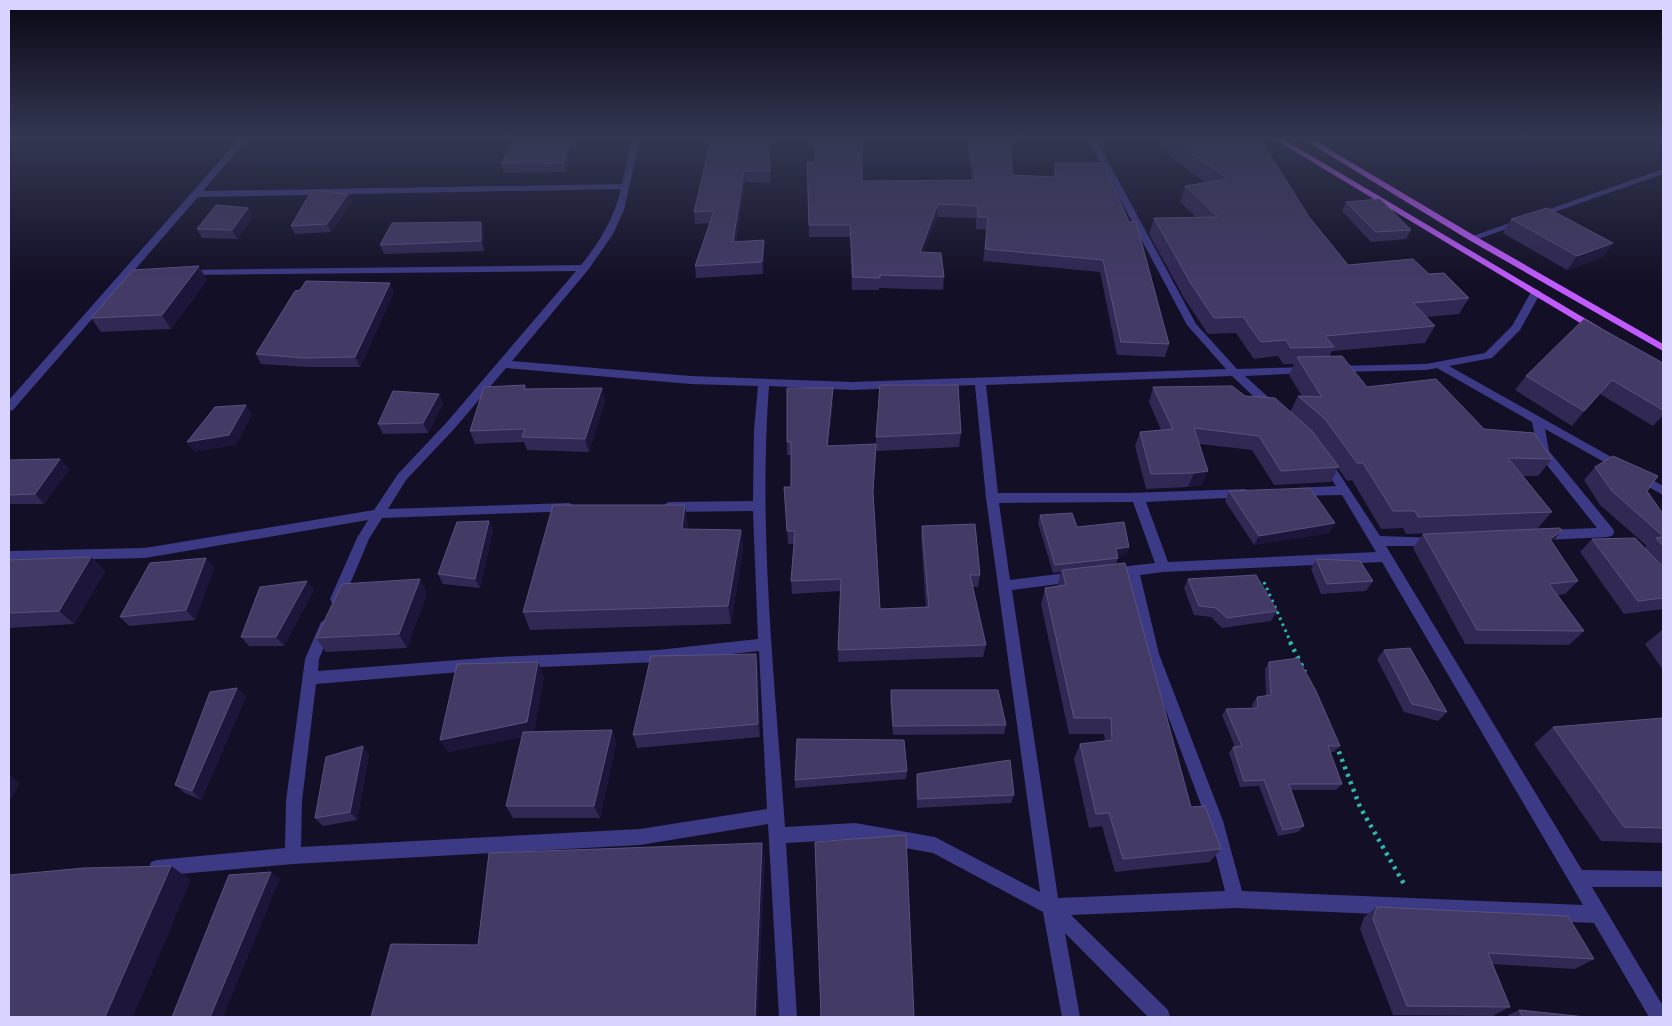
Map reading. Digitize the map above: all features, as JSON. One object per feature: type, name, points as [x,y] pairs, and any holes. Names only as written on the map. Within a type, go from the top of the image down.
[{"type":"main road","points":[[1360,187],[1604,332]]},
{"type":"main road","points":[[1388,187],[1472,238],[1663,348]]},
{"type":"street","points":[[9,407],[133,273],[201,187]]},
{"type":"street","points":[[195,194],[579,187]]},
{"type":"street","points":[[293,856],[294,801],[312,659],[363,538],[402,477],[451,425],[585,268],[608,234],[620,210],[626,187]]},
{"type":"street","points":[[1119,187],[1157,263],[1192,325],[1233,371],[1282,416]]},
{"type":"street","points":[[1472,238],[1618,187]]},
{"type":"street","points":[[177,272],[585,268]]},
{"type":"street","points":[[504,364],[690,380],[852,386],[1233,371],[1426,367],[1488,356],[1516,328],[1536,292]]},
{"type":"street","points":[[1439,365],[1663,491]]},
{"type":"street","points":[[980,381],[992,498],[1051,907],[1071,1017]]},
{"type":"street","points":[[764,382],[760,430],[759,506],[765,644],[788,1017]]},
{"type":"street","points":[[1537,419],[1543,452],[1608,532],[1623,541]]},
{"type":"street","points":[[1314,448],[1345,490],[1459,677],[1659,1017]]},
{"type":"street","points":[[1278,492],[1345,490]]},
{"type":"street","points":[[992,498],[1138,498],[1259,492]]},
{"type":"street","points":[[1138,498],[1163,567]]},
{"type":"street","points":[[660,507],[759,506]]},
{"type":"street","points":[[9,556],[145,553],[378,514],[491,509],[581,508]]},
{"type":"street","points":[[1530,536],[1608,532]]},
{"type":"street","points":[[1376,541],[1444,541]]},
{"type":"street","points":[[1102,574],[1163,567],[1386,557]]},
{"type":"street","points":[[1132,571],[1152,654],[1215,821],[1236,899]]},
{"type":"street","points":[[1005,586],[1083,576]]},
{"type":"street","points":[[310,678],[496,663],[658,656],[765,644]]},
{"type":"street","points":[[136,870],[293,856],[640,837],[777,815]]},
{"type":"street","points":[[778,835],[855,831],[935,845],[1051,907],[1161,1017]]},
{"type":"street","points":[[1577,878],[1663,879]]},
{"type":"street","points":[[1051,907],[1236,899],[1598,914]]},
{"type":"path","points":[[1256,563],[1279,620],[1306,673]]},
{"type":"path","points":[[1333,735],[1360,806],[1416,906]]},
{"type":"building","points":[[700,187],[742,187],[733,242],[764,240],[762,262],[695,266],[714,211],[694,212]]},
{"type":"building","points":[[808,187],[1114,187],[1129,222],[1136,222],[1169,344],[1121,342],[1103,260],[985,249],[988,217],[978,217],[977,206],[938,204],[920,252],[941,253],[944,277],[880,275],[880,278],[853,277],[850,225],[809,225]]},
{"type":"building","points":[[1186,187],[1290,187],[1309,217],[1348,265],[1413,259],[1429,274],[1444,273],[1469,298],[1413,303],[1435,326],[1325,336],[1334,347],[1291,348],[1286,340],[1261,342],[1243,317],[1214,318],[1190,282],[1154,218],[1218,217]]},
{"type":"building","points":[[312,190],[348,194],[327,224],[291,226]]},
{"type":"building","points":[[1380,199],[1411,230],[1376,232],[1346,202]]},
{"type":"building","points":[[216,205],[248,208],[232,230],[197,229]]},
{"type":"building","points":[[1547,208],[1613,243],[1577,256],[1511,219]]},
{"type":"building","points":[[481,222],[481,241],[380,245],[392,223]]},
{"type":"building","points":[[199,266],[162,315],[91,318],[133,270]]},
{"type":"building","points":[[306,281],[390,283],[355,357],[303,358],[256,354],[295,291],[300,290]]},
{"type":"building","points":[[1584,319],[1663,363],[1663,410],[1612,380],[1584,411],[1526,376]]},
{"type":"building","points":[[1342,356],[1367,387],[1436,379],[1484,429],[1534,433],[1552,459],[1508,458],[1552,512],[1418,517],[1415,511],[1393,511],[1363,463],[1357,463],[1325,419],[1298,396],[1322,397],[1297,357]]},
{"type":"building","points":[[525,385],[524,389],[602,388],[585,439],[522,437],[525,429],[470,431],[484,387]]},
{"type":"building","points":[[880,385],[958,385],[961,433],[876,437]]},
{"type":"building","points":[[1232,386],[1245,396],[1275,398],[1312,431],[1339,467],[1281,471],[1259,436],[1194,428],[1208,471],[1151,474],[1140,432],[1173,429],[1153,387]]},
{"type":"building","points":[[787,388],[833,388],[827,446],[876,444],[873,492],[880,609],[929,607],[922,526],[975,524],[980,575],[970,575],[986,645],[838,650],[841,579],[791,581],[795,531],[787,531],[784,487],[791,487],[791,442],[787,442]]},
{"type":"building","points":[[393,391],[439,394],[423,423],[378,424]]},
{"type":"building","points":[[246,405],[229,435],[187,442],[215,407]]},
{"type":"building","points":[[1613,456],[1658,476],[1647,491],[1663,514],[1663,536],[1612,491],[1595,467]]},
{"type":"building","points":[[60,459],[35,494],[9,495],[9,460]]},
{"type":"building","points":[[1310,488],[1335,523],[1259,536],[1229,491]]},
{"type":"building","points":[[553,505],[685,505],[682,529],[741,530],[728,606],[523,612]]},
{"type":"building","points":[[1072,513],[1077,527],[1124,522],[1129,547],[1116,549],[1118,558],[1055,565],[1040,515]]},
{"type":"building","points":[[489,521],[475,579],[438,574],[457,522]]},
{"type":"building","points":[[1560,528],[1562,531],[1550,539],[1578,581],[1549,584],[1584,631],[1477,630],[1423,534]]},
{"type":"building","points":[[1663,537],[1663,546],[1656,538]]},
{"type":"building","points":[[1635,538],[1663,567],[1663,598],[1638,601],[1592,539]]},
{"type":"building","points":[[91,557],[59,611],[9,613],[9,560]]},
{"type":"building","points":[[206,558],[186,610],[120,617],[150,563]]},
{"type":"building","points":[[1316,559],[1360,561],[1373,581],[1327,584]]},
{"type":"building","points":[[1125,563],[1191,807],[1205,806],[1221,849],[1123,859],[1109,813],[1096,814],[1080,744],[1112,740],[1111,718],[1074,718],[1045,588],[1066,585],[1062,570]]},
{"type":"building","points":[[1256,575],[1277,611],[1227,618],[1216,608],[1199,606],[1188,579]]},
{"type":"building","points":[[420,579],[399,634],[316,638],[342,584]]},
{"type":"building","points":[[307,581],[276,637],[241,637],[260,587]]},
{"type":"building","points":[[1410,648],[1447,712],[1412,704],[1384,650]]},
{"type":"building","points":[[756,654],[758,724],[633,735],[651,656]]},
{"type":"building","points":[[1298,658],[1316,691],[1340,746],[1328,746],[1342,784],[1289,784],[1304,826],[1283,830],[1264,780],[1244,781],[1233,747],[1242,746],[1226,709],[1258,708],[1257,697],[1271,695],[1269,662]]},
{"type":"building","points":[[538,662],[527,722],[440,740],[457,664]]},
{"type":"building","points":[[237,688],[192,791],[175,785],[210,692]]},
{"type":"building","points":[[891,690],[998,690],[1006,725],[893,726]]},
{"type":"building","points":[[1663,718],[1663,828],[1624,827],[1553,727]]},
{"type":"building","points":[[612,730],[594,806],[506,806],[523,732]]},
{"type":"building","points":[[797,739],[904,740],[907,771],[795,780]]},
{"type":"building","points":[[363,746],[350,812],[315,818],[326,757]]},
{"type":"building","points":[[1010,760],[1014,795],[918,799],[917,774]]},
{"type":"building","points":[[906,835],[914,1017],[821,1017],[815,842]]},
{"type":"building","points":[[762,843],[755,1017],[371,1017],[391,944],[478,945],[489,853]]},
{"type":"building","points":[[171,866],[105,1017],[9,1017],[9,875],[84,868]]},
{"type":"building","points":[[271,872],[210,1017],[172,1017],[229,875]]},
{"type":"building","points":[[1377,907],[1568,916],[1594,959],[1488,953],[1510,1007],[1407,1006],[1373,919]]},
{"type":"building","points":[[1519,1010],[1586,1017],[1523,1017]]}]
